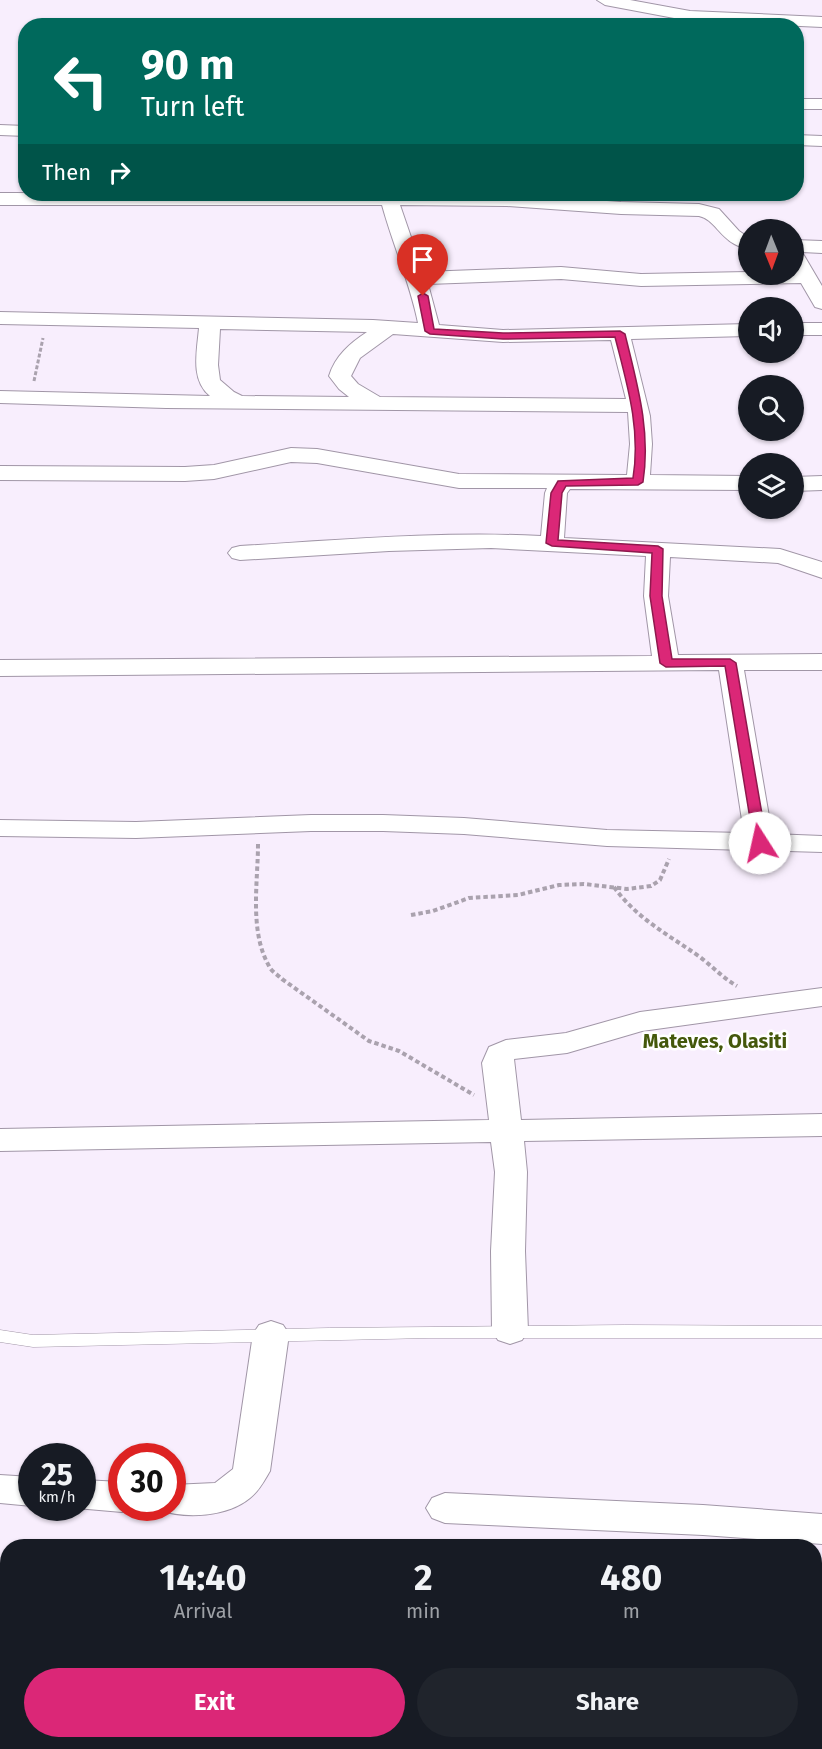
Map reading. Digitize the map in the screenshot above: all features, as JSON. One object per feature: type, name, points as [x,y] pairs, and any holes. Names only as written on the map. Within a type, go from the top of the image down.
[{"type":"street","points":[[605,0],[690,16],[734,18]]},
{"type":"street","points":[[804,21],[822,22]]},
{"type":"street","points":[[804,104],[822,104]]},
{"type":"street","points":[[0,130],[18,131]]},
{"type":"street","points":[[804,140],[822,141]]},
{"type":"street","points":[[0,199],[18,199]]},
{"type":"street","points":[[390,201],[403,246],[426,308],[430,331]]},
{"type":"street","points":[[521,201],[621,208],[699,210],[712,213],[732,236],[738,239]]},
{"type":"street","points":[[804,246],[822,247]]},
{"type":"street","points":[[804,272],[822,303]]},
{"type":"street","points":[[416,278],[561,273],[641,280],[807,278]]},
{"type":"street","points":[[0,318],[389,327],[503,336],[738,330]]},
{"type":"street","points":[[210,324],[209,379],[218,391],[237,402]]},
{"type":"street","points":[[376,404],[342,382],[339,376],[347,361],[363,345],[389,327]]},
{"type":"street","points":[[804,329],[822,329]]},
{"type":"street","points":[[620,334],[638,406],[642,456],[638,482]]},
{"type":"street","points":[[9,397],[156,402],[638,406]]},
{"type":"street","points":[[0,473],[185,474],[214,472],[291,454],[317,456],[415,475],[459,480],[562,483],[738,483]]},
{"type":"street","points":[[552,543],[556,493],[562,483]]},
{"type":"street","points":[[804,484],[822,483]]},
{"type":"street","points":[[240,553],[410,543],[490,541],[780,556],[822,571]]},
{"type":"street","points":[[658,549],[656,596],[666,663]]},
{"type":"street","points":[[0,668],[822,662]]},
{"type":"street","points":[[730,663],[760,843]]},
{"type":"street","points":[[0,828],[136,830],[311,823],[434,824],[540,834],[822,844]]},
{"type":"street","points":[[510,1331],[508,1251],[512,1172],[498,1063],[500,1054],[506,1050],[567,1043],[640,1022],[822,997]]},
{"type":"street","points":[[0,1140],[505,1121],[822,1125]]},
{"type":"street","points":[[186,1499],[216,1497],[244,1485],[251,1471],[271,1334]]},
{"type":"street","points":[[0,1489],[18,1490]]},
{"type":"street","points":[[445,1508],[703,1520],[822,1529]]},
{"type":"lane","points":[[0,1336],[33,1341],[271,1334],[510,1331],[822,1332]]},
{"type":"path","points":[[9,397],[34,390],[38,354],[48,320]]},
{"type":"path","points":[[257,826],[259,894],[257,922],[269,967],[282,980],[304,993],[369,1041],[399,1051],[505,1121]]},
{"type":"path","points":[[411,915],[433,911],[470,898],[518,895],[559,885],[640,888],[660,880],[679,840]]},
{"type":"path","points":[[614,887],[626,904],[644,919],[710,965],[720,977],[744,989]]},
{"type":"district","name":"Mateves, Olasiti","points":[[715,1041]]},
{"type":"route","points":[[423,296],[430,331],[503,336],[620,334],[624,359],[638,406],[642,456],[638,482],[562,483],[556,493],[552,543],[658,549],[656,596],[666,663],[730,663],[760,843]]}]
